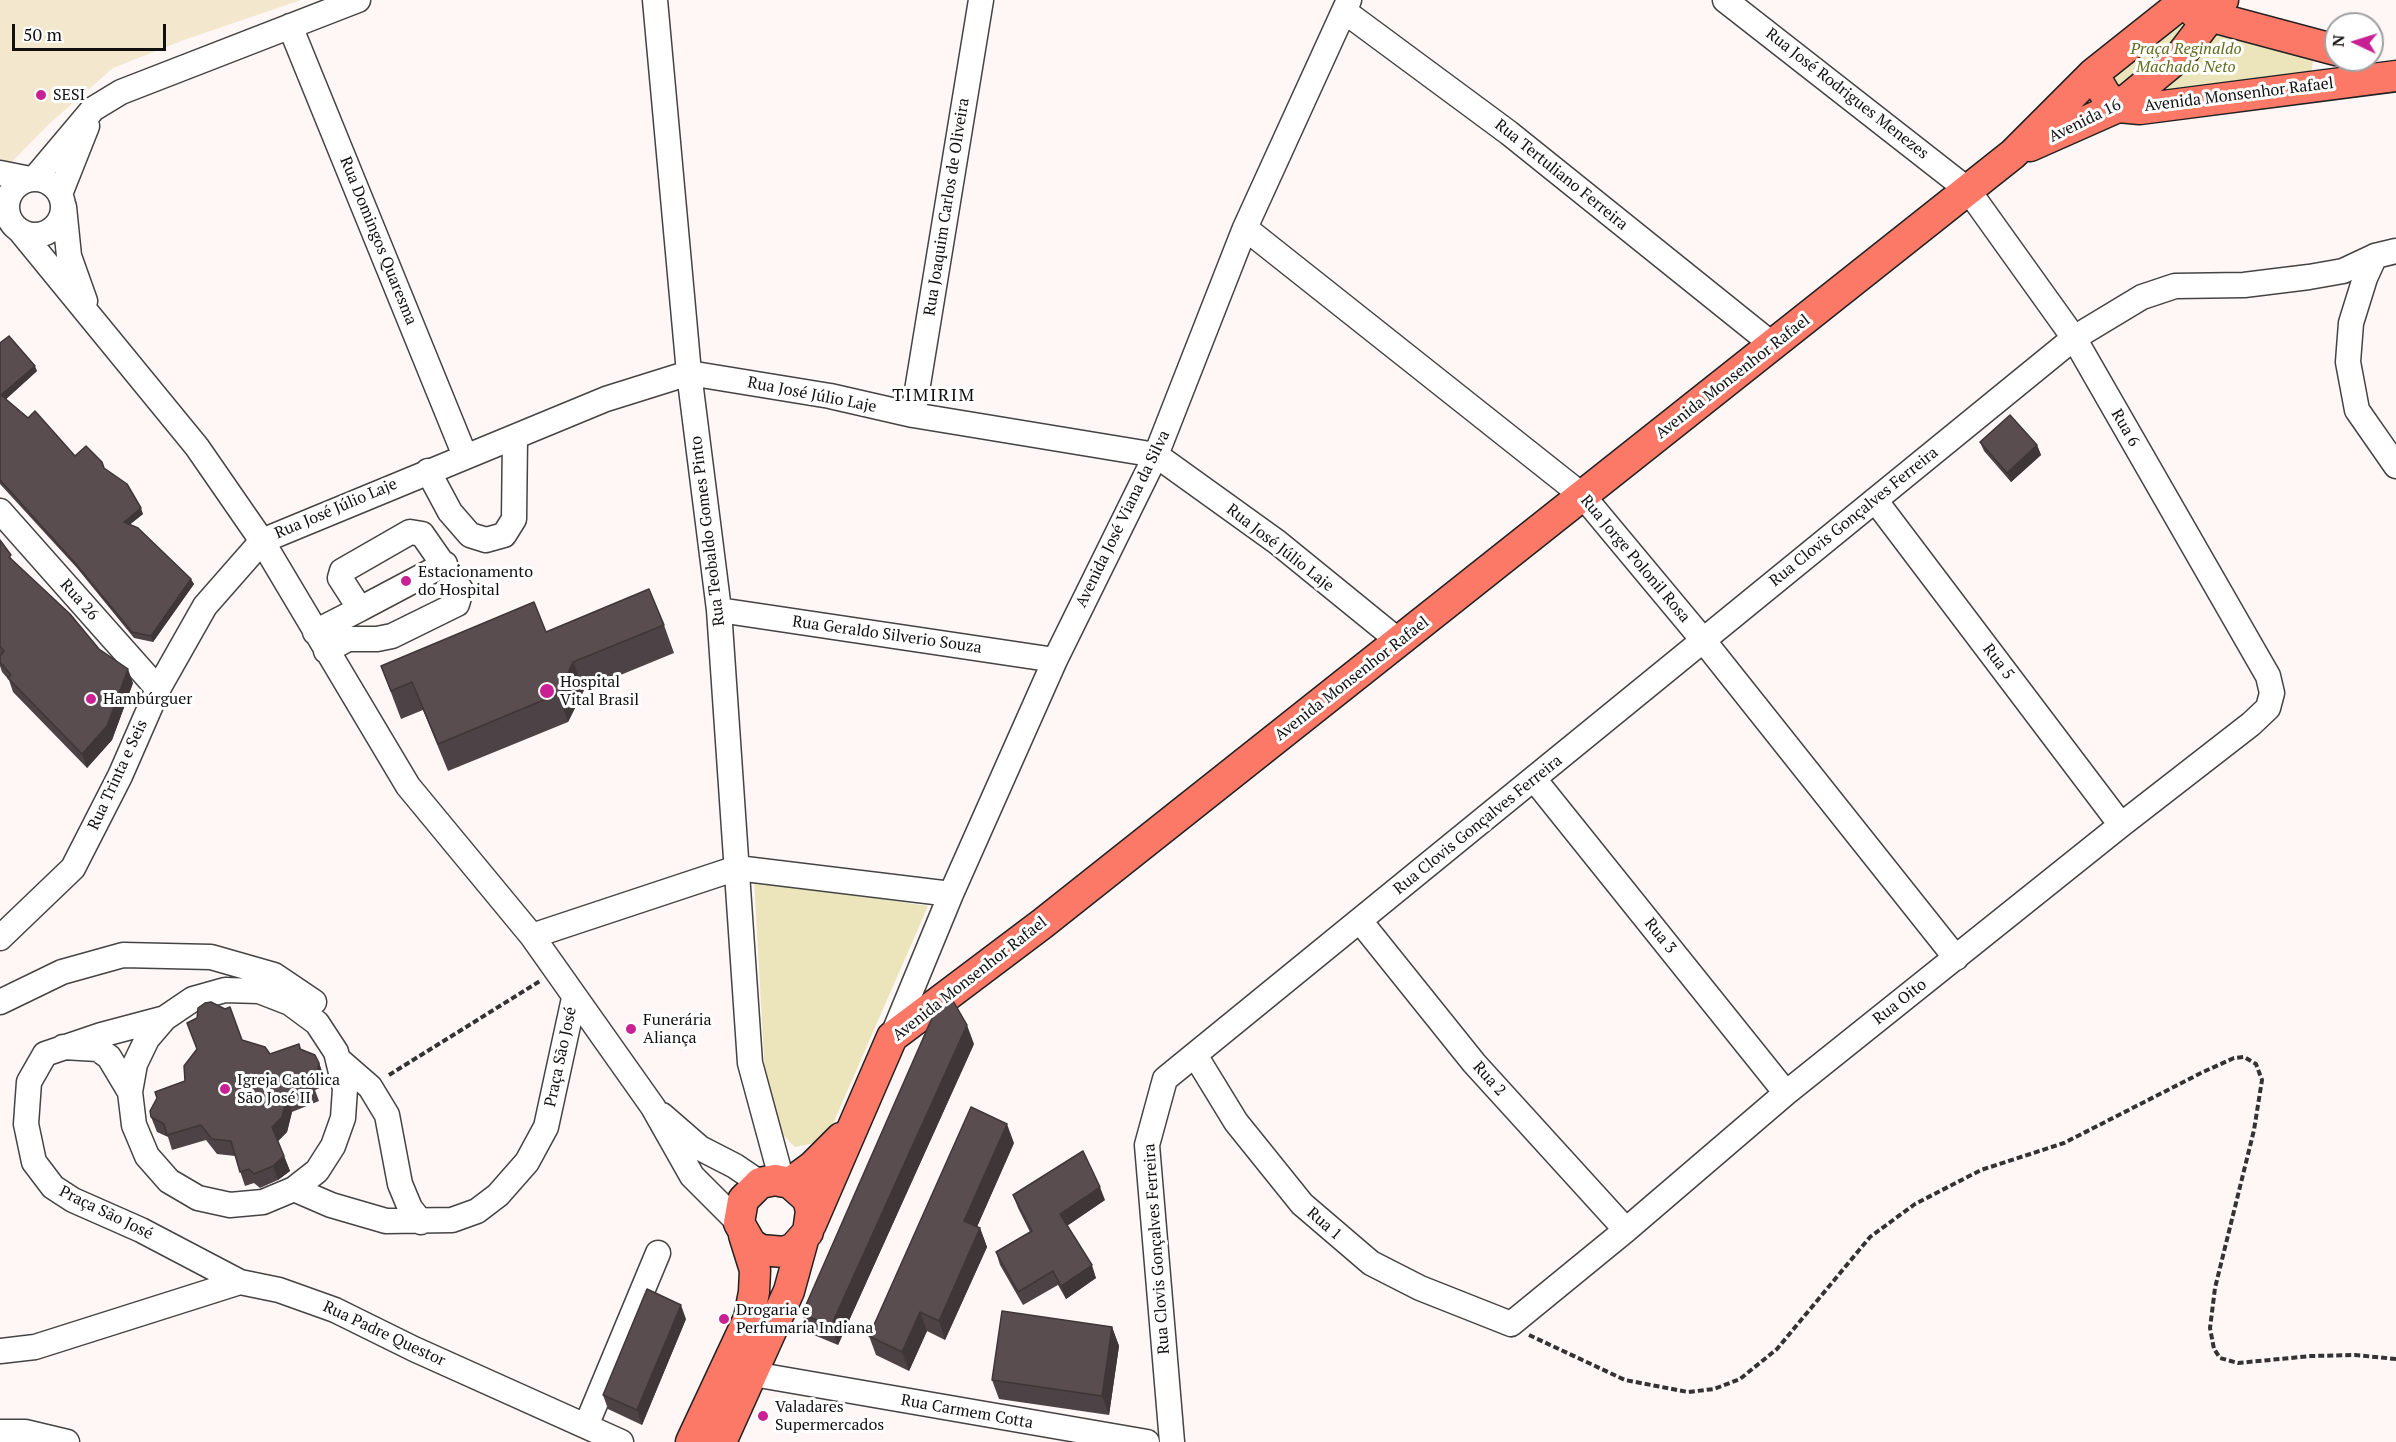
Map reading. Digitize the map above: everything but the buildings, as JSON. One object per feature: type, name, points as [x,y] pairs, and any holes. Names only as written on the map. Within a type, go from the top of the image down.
[{"type":"main road","name":"Avenida 16","points":[[1968,190],[2013,154],[2093,74],[2175,2]]},
{"type":"main road","points":[[2175,2],[2217,9],[2324,46]]},
{"type":"main road","name":"Avenida 16","points":[[2013,154],[2118,107],[2181,55],[2217,9]]},
{"type":"main road","points":[[2310,86],[2324,52]]},
{"type":"main road","points":[[2093,74],[2105,94],[2118,107]]},
{"type":"main road","name":"Avenida Monsenhor Rafael","points":[[2118,107],[2172,106],[2396,76]]},
{"type":"main road","name":"Avenida Monsenhor Rafael","points":[[721,1442],[789,1291],[807,1232],[892,1037],[1051,916],[1400,642],[1968,190]]},
{"type":"main road","points":[[691,1442],[749,1318],[755,1270],[742,1229],[743,1200],[828,1152],[851,1127]]},
{"type":"main road","points":[[742,1229],[751,1244],[772,1253],[784,1252],[807,1232],[808,1199],[777,1182]]},
{"type":"street","points":[[358,0],[121,92],[93,109],[32,179],[17,186],[8,198],[10,221],[197,447],[262,541],[408,786],[532,936],[574,999],[653,1107],[692,1176],[742,1229]]},
{"type":"street","name":"Rua Teobaldo Gomes Pinto","points":[[655,0],[689,373],[719,610],[750,1064],[777,1182]]},
{"type":"street","name":"Rua Joaquim Carlos de Oliveira","points":[[913,415],[981,0]]},
{"type":"street","name":"Rua José Rodrigues Menezes","points":[[1725,0],[1968,190]]},
{"type":"street","name":"Avenida José Viana da Silva","points":[[892,1037],[951,894],[1055,660],[1156,455],[1245,228],[1346,6]]},
{"type":"street","name":"Rua Tertuliano Ferreira","points":[[1346,6],[1509,133],[1773,345]]},
{"type":"street","name":"Rua Domingos Quaresma","points":[[290,26],[465,456]]},
{"type":"street","points":[[10,221],[33,236],[50,232],[62,219],[62,201],[93,109]]},
{"type":"street","points":[[0,173],[45,180],[62,201],[69,256],[90,315]]},
{"type":"street","name":"Rua 6","points":[[1968,190],[2073,338],[2268,676]]},
{"type":"street","name":"Rua Jorge Polonil Rosa","points":[[1245,228],[1583,496],[1703,640],[1956,958]]},
{"type":"street","points":[[2386,254],[2365,278],[2351,322],[2348,362],[2357,410],[2396,466]]},
{"type":"street","name":"Rua Clovis Gonçalves Ferreira","points":[[1172,1442],[1147,1145],[1165,1079],[2073,338],[2142,297],[2175,286],[2244,285],[2309,277],[2343,271],[2386,254]]},
{"type":"street","name":"Rua José Júlio Laje","points":[[262,541],[606,399],[689,373],[830,396],[913,415],[1156,455],[1277,542],[1400,642]]},
{"type":"street","points":[[428,471],[450,512],[470,535],[486,540],[504,535],[514,519],[514,438]]},
{"type":"street","name":"Rua 5","points":[[1875,500],[2121,825]]},
{"type":"street","name":"Rua 26","points":[[0,511],[158,689]]},
{"type":"street","points":[[321,641],[377,639],[392,636],[457,604],[461,590],[422,534],[410,532],[342,571],[340,578],[360,609]]},
{"type":"street","name":"Rua Trinta e Seis","points":[[0,938],[73,868],[120,776],[158,689],[205,606],[262,541]]},
{"type":"street","points":[[321,641],[360,609],[445,564]]},
{"type":"street","name":"Rua Geraldo Silverio Souza","points":[[719,610],[1055,660]]},
{"type":"street","name":"Rua Oito","points":[[1511,1324],[1626,1230],[1786,1093],[2121,825],[2192,772],[2268,708],[2272,693],[2268,676]]},
{"type":"street","name":"Rua 3","points":[[1534,778],[1786,1093]]},
{"type":"street","points":[[532,936],[737,868],[951,894]]},
{"type":"street","name":"Rua 2","points":[[1359,921],[1474,1063],[1626,1230]]},
{"type":"street","name":"Praça São José","points":[[0,1002],[62,972],[123,955],[211,957],[274,975],[319,1006],[337,1056],[345,1089],[343,1118],[337,1137],[317,1171],[294,1189],[263,1202],[230,1205],[198,1198],[169,1181],[147,1156],[134,1125],[130,1092],[135,1064],[147,1039],[165,1018],[193,999],[225,990],[259,991],[290,1003],[317,1023],[337,1056],[370,1087],[387,1115],[400,1184],[410,1208],[421,1222]]},
{"type":"street","name":"Praça São José","points":[[294,1189],[331,1205],[386,1221],[452,1220],[477,1211],[498,1195],[526,1162],[546,1127],[574,999]]},
{"type":"street","name":"Praça São José","points":[[165,1018],[45,1054],[28,1082],[26,1124],[34,1162],[53,1187],[73,1200],[141,1230],[240,1282]]},
{"type":"street","name":"Praça São José","points":[[63,1047],[98,1049],[115,1065],[130,1092]]},
{"type":"street","name":"Rua 1","points":[[1195,1055],[1236,1122],[1302,1204],[1362,1256],[1420,1288],[1511,1324]]},
{"type":"street","points":[[653,1107],[700,1148],[735,1166],[777,1182]]},
{"type":"street","points":[[586,1426],[658,1252]]},
{"type":"street","name":"Rua Padre Questor","points":[[0,1351],[35,1347],[240,1282],[279,1290],[335,1310],[414,1349],[621,1442]]},
{"type":"street","name":"Rua Carmem Cotta","points":[[753,1374],[1085,1438],[1147,1442]]},
{"type":"street","points":[[0,1432],[10,1442]]},
{"type":"street","points":[[0,1432],[25,1432],[68,1442]]},
{"type":"path","points":[[370,1087],[556,971]]},
{"type":"path","points":[[1511,1324],[1543,1344],[1625,1380],[1688,1392],[1714,1389],[1740,1380],[1777,1349],[1870,1237],[1915,1204],[1981,1170],[2064,1143],[2204,1071],[2234,1058],[2244,1058],[2256,1064],[2262,1080],[2254,1130],[2215,1288],[2210,1328],[2214,1349],[2220,1358],[2238,1363],[2311,1356],[2396,1359]]},
{"type":"green space","name":"Praça Reginaldo Machado Neto","points":[[2177,5],[2315,45],[2310,85],[2172,106],[2013,154]]},
{"type":"green space","points":[[754,880],[928,906],[832,1126],[815,1143],[795,1147],[778,1130],[766,1093]]},
{"type":"shaded area","name":"SESI","points":[[0,0],[301,0],[184,40],[113,68],[50,123],[3,171],[0,171]]},
{"type":"place","name":"SESI","points":[[41,95]]},
{"type":"place","name":"Estacionamento do Hospital","points":[[406,581]]},
{"type":"place","name":"Hospital Vital Brasil","points":[[547,691]]},
{"type":"place","name":"Hambúrguer","points":[[91,699]]},
{"type":"place","name":"Funerária Aliança","points":[[631,1029]]},
{"type":"place","name":"Igreja Católica São José II","points":[[225,1089]]},
{"type":"place","name":"Drogaria e Perfumaria Indiana","points":[[724,1319]]},
{"type":"place","name":"Valadares Supermercados","points":[[763,1416]]},
{"type":"district","name":"TIMIRIM","points":[[934,396]]}]
